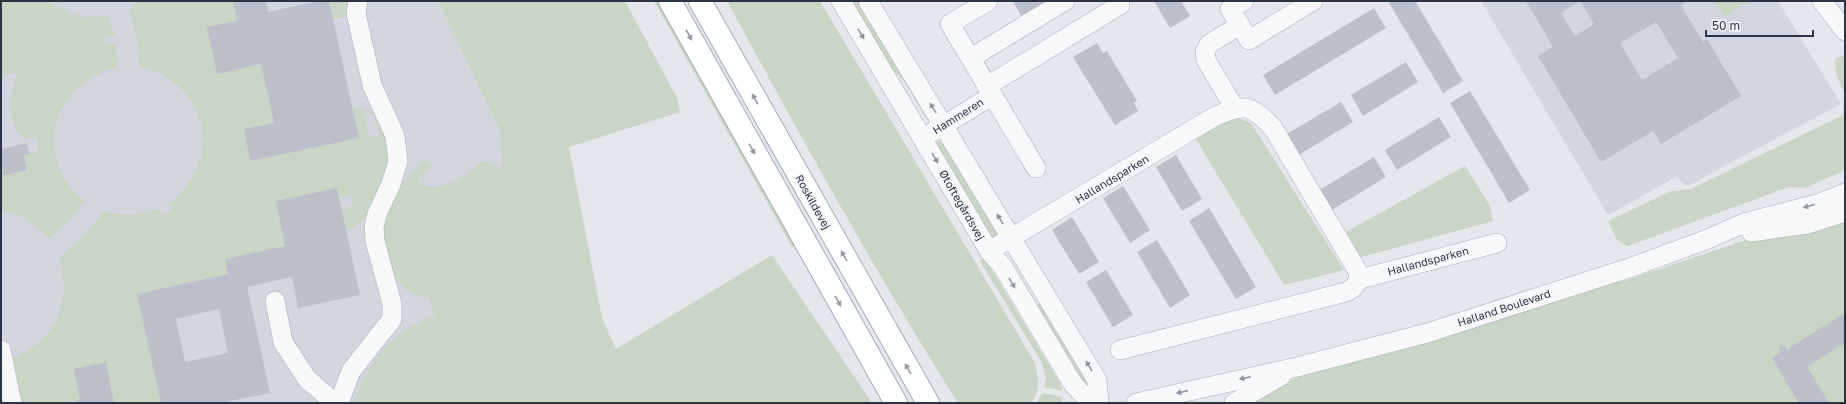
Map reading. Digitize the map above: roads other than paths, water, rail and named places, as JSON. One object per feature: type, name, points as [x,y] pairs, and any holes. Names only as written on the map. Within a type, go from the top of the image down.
[{"type":"main road","points":[[670,1],[896,403]]},
{"type":"main road","name":"Roskildevej","points":[[700,1],[928,403]]},
{"type":"street","points":[[339,403],[351,371],[392,319],[392,304],[375,241],[374,227],[377,214],[391,184],[398,161],[395,136],[372,85],[356,13],[358,1]]},
{"type":"street","name":"Øtoftegårdsvej","points":[[841,1],[924,138],[989,252],[1003,267],[1073,384],[1091,403]]},
{"type":"street","points":[[868,1],[1097,380],[1099,403]]},
{"type":"street","points":[[988,1],[950,24],[1036,168]]},
{"type":"street","points":[[971,58],[1065,1]]},
{"type":"street","name":"Hammeren","points":[[924,138],[943,126],[990,90],[1120,5],[1117,1]]},
{"type":"street","points":[[1244,1],[1230,9],[1248,40],[1313,1]]},
{"type":"street","points":[[1822,1],[1845,30]]},
{"type":"street","points":[[1240,25],[1209,44],[1205,52],[1206,60],[1234,108],[1249,109],[1261,115],[1273,128],[1357,270],[1360,279]]},
{"type":"street","name":"Hallandsparken","points":[[989,252],[1212,118],[1234,108]]},
{"type":"street","name":"Halland Boulevard","points":[[1136,403],[1297,367],[1427,332],[1603,277],[1708,239],[1744,223],[1817,204],[1845,193]]},
{"type":"street","name":"Halland Boulevard","points":[[1708,239],[1808,224],[1845,212]]},
{"type":"street","name":"Hallandsparken","points":[[1120,350],[1346,292],[1353,288],[1360,279],[1497,243]]},
{"type":"street","points":[[275,301],[284,342],[307,379],[335,403]]},
{"type":"street","points":[[1,350],[12,403]]},
{"type":"street","name":"Halland Boulevard","points":[[1234,403],[1297,367]]}]
